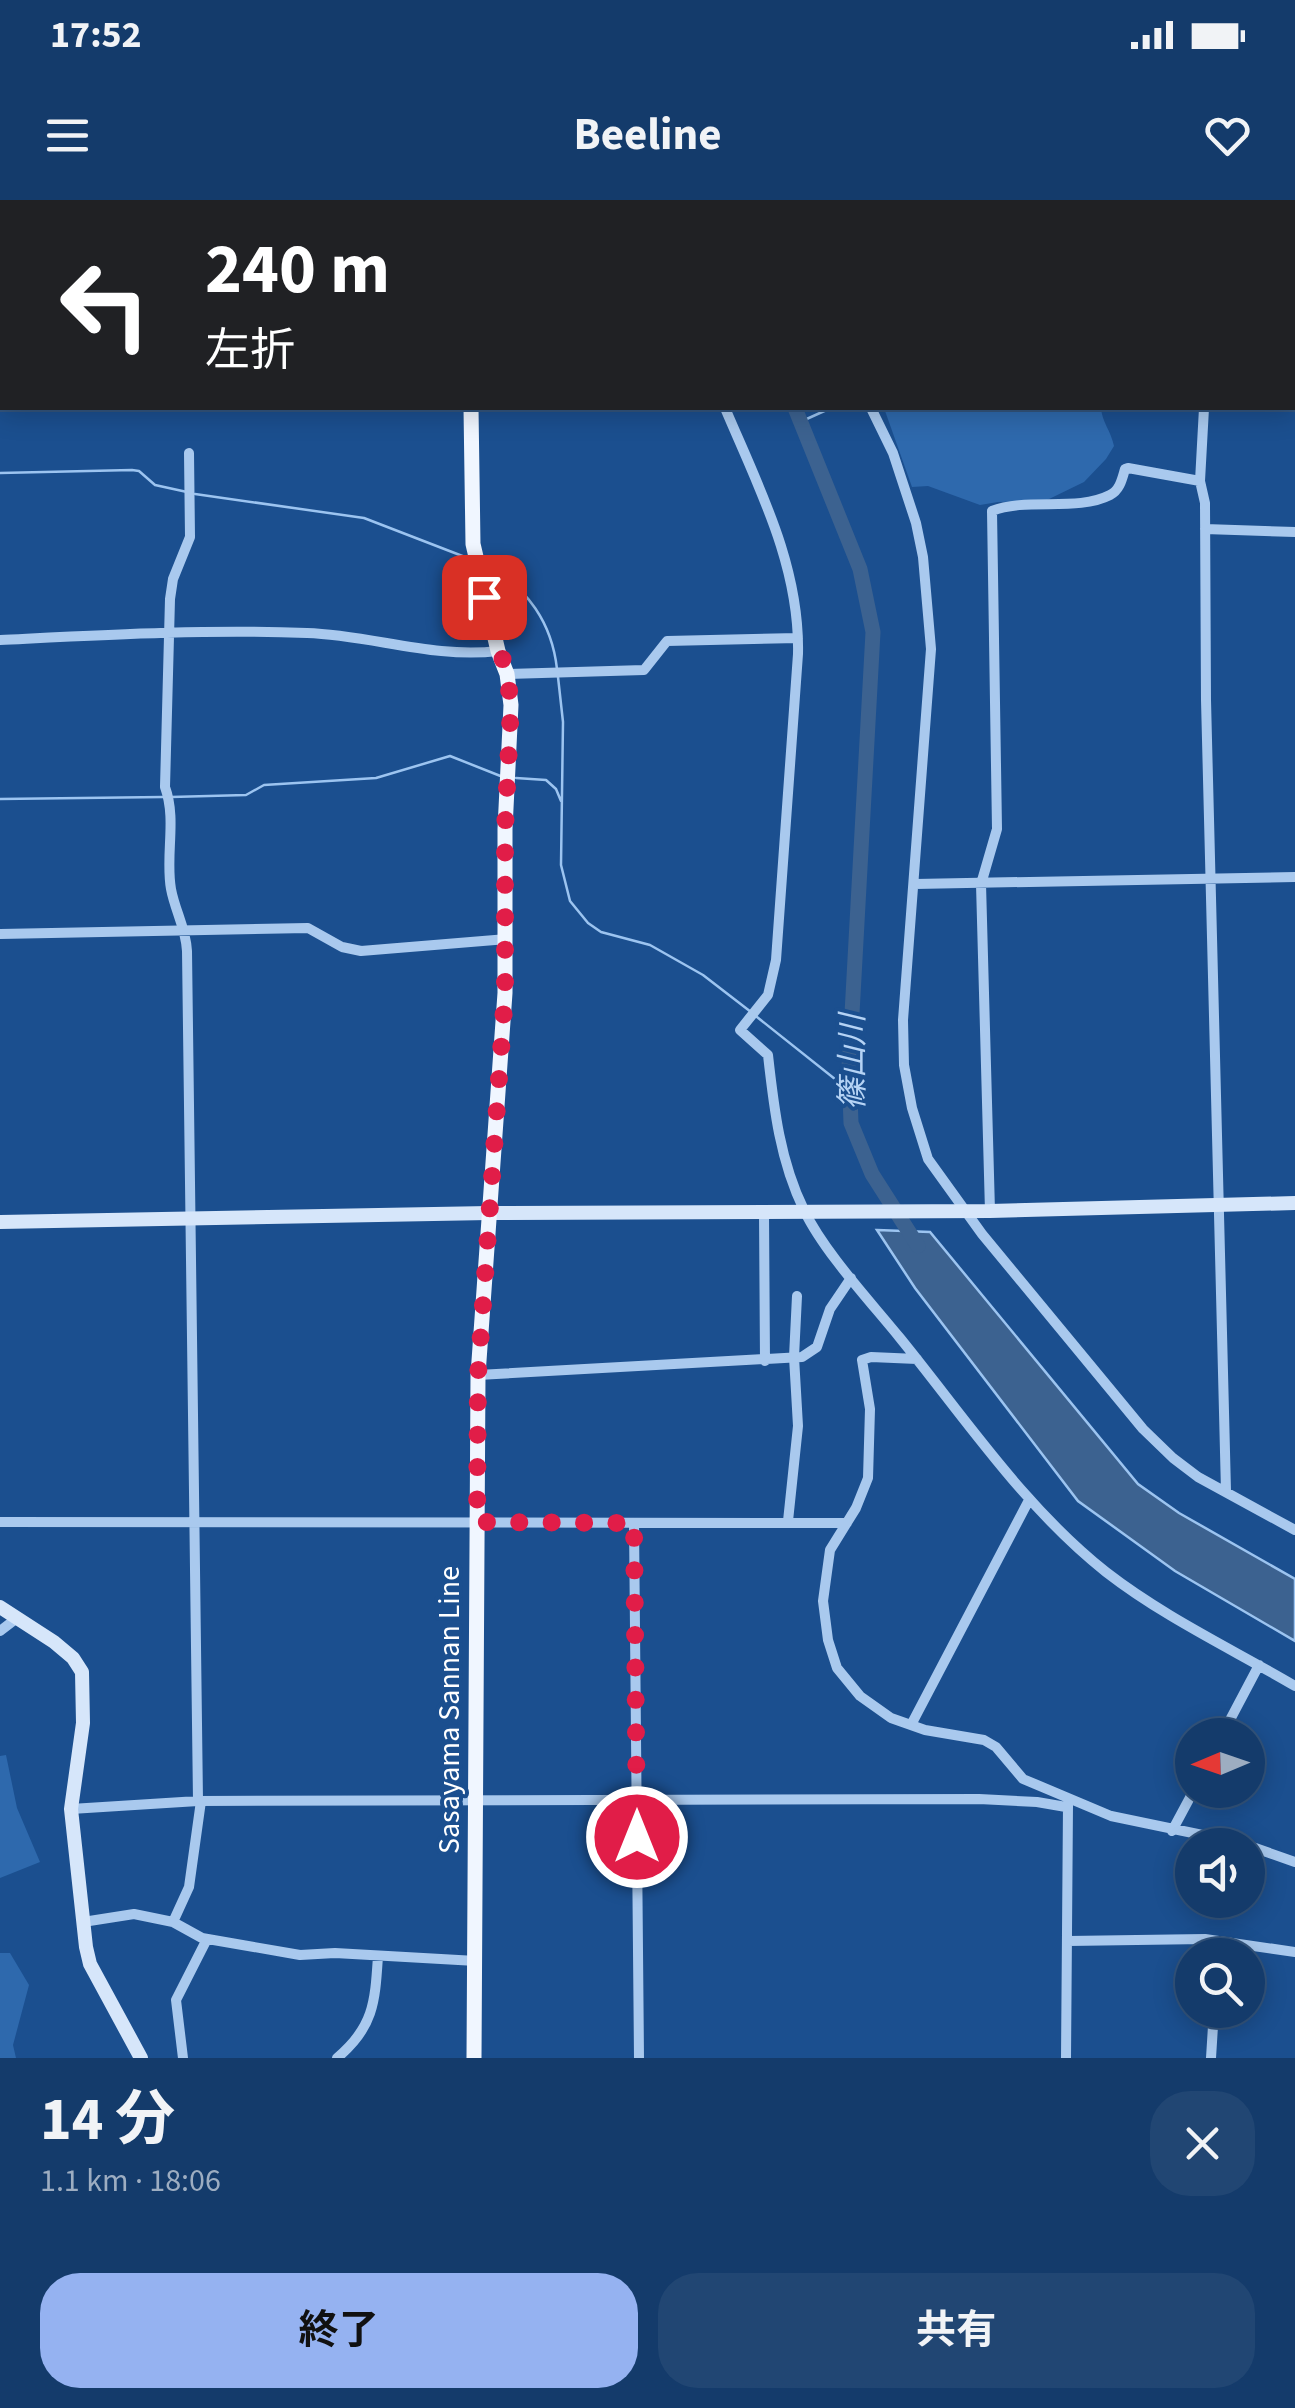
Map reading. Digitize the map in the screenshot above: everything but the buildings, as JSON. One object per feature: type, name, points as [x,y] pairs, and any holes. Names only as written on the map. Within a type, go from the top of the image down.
[{"type":"main road","name":"Sasayama Sannan Line","points":[[471,410],[473,544],[507,674],[511,705],[505,829],[507,939],[478,1375],[474,2058]]},
{"type":"street","points":[[726,410],[785,551],[798,610],[773,984],[740,1030],[768,1056],[774,1118],[786,1164],[809,1213],[851,1278],[1029,1500],[1105,1571],[1150,1603],[1295,1686]]},
{"type":"street","points":[[872,410],[893,453],[916,523],[931,649],[903,1020],[904,1064],[928,1160],[962,1211],[1143,1429],[1198,1477],[1295,1530]]},
{"type":"street","points":[[1204,410],[1200,481],[1206,529],[1217,1205],[1226,1491]]},
{"type":"street","points":[[173,1922],[189,1887],[200,1801],[186,931],[171,889],[171,804],[165,787],[173,579],[190,537],[189,453]]},
{"type":"street","points":[[990,1210],[981,884],[997,830],[992,511],[1112,495],[1128,468],[1200,481]]},
{"type":"street","points":[[1206,529],[1295,532]]},
{"type":"street","points":[[0,640],[171,632],[346,635],[463,655],[498,651]]},
{"type":"street","points":[[507,674],[644,670],[667,641],[798,638]]},
{"type":"street","points":[[915,884],[1295,876]]},
{"type":"street","points":[[0,934],[308,928],[351,950],[507,939]]},
{"type":"street","points":[[0,1222],[489,1213],[962,1211],[1295,1203]]},
{"type":"street","points":[[764,1213],[765,1361]]},
{"type":"street","points":[[478,1375],[794,1358],[817,1348],[830,1309],[851,1278]]},
{"type":"street","points":[[788,1521],[798,1426],[794,1358],[797,1296]]},
{"type":"street","points":[[917,1359],[862,1360],[870,1408],[868,1478],[830,1550],[822,1602],[837,1668],[860,1696],[891,1718],[984,1740],[996,1747],[1023,1779],[1068,1804]]},
{"type":"street","points":[[910,1725],[1029,1500]]},
{"type":"street","points":[[0,1522],[847,1523]]},
{"type":"street","points":[[634,1523],[640,2058]]},
{"type":"street","points":[[0,1607],[54,1642],[82,1672],[84,1724],[71,1809],[83,1922],[90,1964],[141,2058]]},
{"type":"street","points":[[0,1631],[17,1618]]},
{"type":"street","points":[[1231,1718],[1259,1665]]},
{"type":"street","points":[[71,1809],[200,1801],[980,1799],[1068,1804],[1172,1831],[1241,1842],[1295,1862]]},
{"type":"street","points":[[1066,2058],[1068,1804]]},
{"type":"street","points":[[1172,1831],[1184,1808]]},
{"type":"street","points":[[83,1922],[134,1914],[173,1922],[207,1939],[300,1955],[476,1962]]},
{"type":"street","points":[[183,2058],[176,2000],[207,1939]]},
{"type":"street","points":[[1068,1940],[1175,1941]]},
{"type":"street","points":[[1265,1948],[1295,1952]]},
{"type":"street","points":[[337,2058],[356,2042],[370,2017],[378,1956]]},
{"type":"street","points":[[1211,2058],[1213,2028]]},
{"type":"shaded area","points":[[885,410],[1101,410],[1114,446],[1084,482],[1045,501],[980,505],[928,486],[912,487]]},
{"type":"shaded area","points":[[877,1230],[930,1232],[1138,1484],[1179,1513],[1295,1579],[1295,1641],[1175,1571],[1078,1501],[915,1288]]},
{"type":"shaded area","points":[[6,1755],[17,1808],[40,1862],[0,1878],[0,1756]]},
{"type":"shaded area","points":[[0,1953],[10,1953],[29,1985],[13,2045],[16,2058],[0,2058]]},
{"type":"waterway","name":"篠山川","points":[[796,410],[860,569],[873,632],[849,1068],[851,1123],[872,1174],[918,1246]]},
{"type":"waterway","points":[[800,422],[827,410]]},
{"type":"waterway","points":[[0,473],[132,470],[155,485],[187,492]]},
{"type":"waterway","points":[[195,494],[364,518],[465,557]]},
{"type":"waterway","points":[[486,566],[514,585],[535,608],[550,637],[557,669]]},
{"type":"waterway","points":[[558,677],[563,722],[561,865],[570,901],[601,932],[650,945],[703,975],[751,1012]]},
{"type":"waterway","points":[[171,797],[246,795],[264,785],[376,778],[450,756],[503,777]]},
{"type":"waterway","points":[[516,778],[546,780],[561,801]]},
{"type":"waterway","points":[[0,799],[163,797]]},
{"type":"waterway","points":[[757,1017],[850,1091]]},
{"type":"route","points":[[484,597],[507,674],[511,705],[505,829],[505,994],[482,1296],[477,1522],[634,1523],[637,1837]]}]
